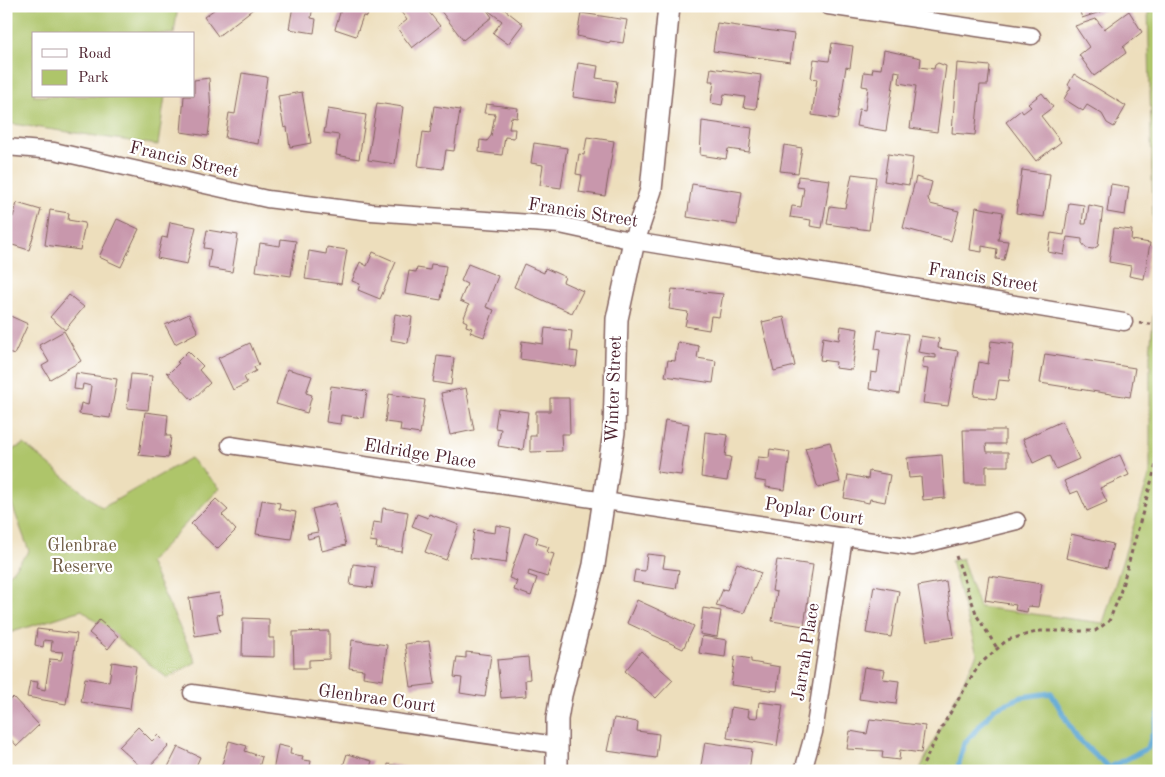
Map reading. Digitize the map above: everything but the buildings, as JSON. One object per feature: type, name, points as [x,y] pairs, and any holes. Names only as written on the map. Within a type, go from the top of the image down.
[{"type":"street","name":"Winter Street","points":[[557,771],[556,745],[561,695],[589,590],[614,432],[617,319],[634,241],[651,190],[669,6]]},
{"type":"street","points":[[828,6],[1032,36]]},
{"type":"street","name":"Francis Street","points":[[6,147],[54,150],[267,199],[371,212],[560,225],[634,241],[1124,322]]},
{"type":"street","name":"Eldridge Place","points":[[230,445],[604,502]]},
{"type":"street","name":"Poplar Court","points":[[604,502],[913,547],[1016,521]]},
{"type":"street","name":"Jarrah Place","points":[[804,771],[814,732],[844,538]]},
{"type":"street","name":"Glenbrae Court","points":[[192,693],[556,745]]},
{"type":"path","points":[[920,771],[943,725],[979,664],[1007,640],[1040,631],[1095,631],[1109,621],[1119,597],[1159,454]]},
{"type":"path","points":[[956,556],[977,616],[998,648]]},
{"type":"green space","points":[[6,6],[178,6],[174,32],[32,32],[32,98],[165,98],[158,145],[6,123]]},
{"type":"green space","points":[[1148,6],[1159,6],[1159,771],[919,771],[977,654],[951,561],[962,558],[979,607],[1103,623],[1150,473],[1150,355],[1155,295]]},
{"type":"green space","name":"Glenbrae Reserve","points":[[24,444],[102,508],[190,458],[220,488],[149,562],[196,662],[167,678],[82,610],[6,634],[6,578],[29,551],[6,488],[6,453]]},
{"type":"waterway","points":[[957,771],[964,744],[995,708],[1022,697],[1051,693],[1077,738],[1109,768],[1148,748],[1159,714]]}]
